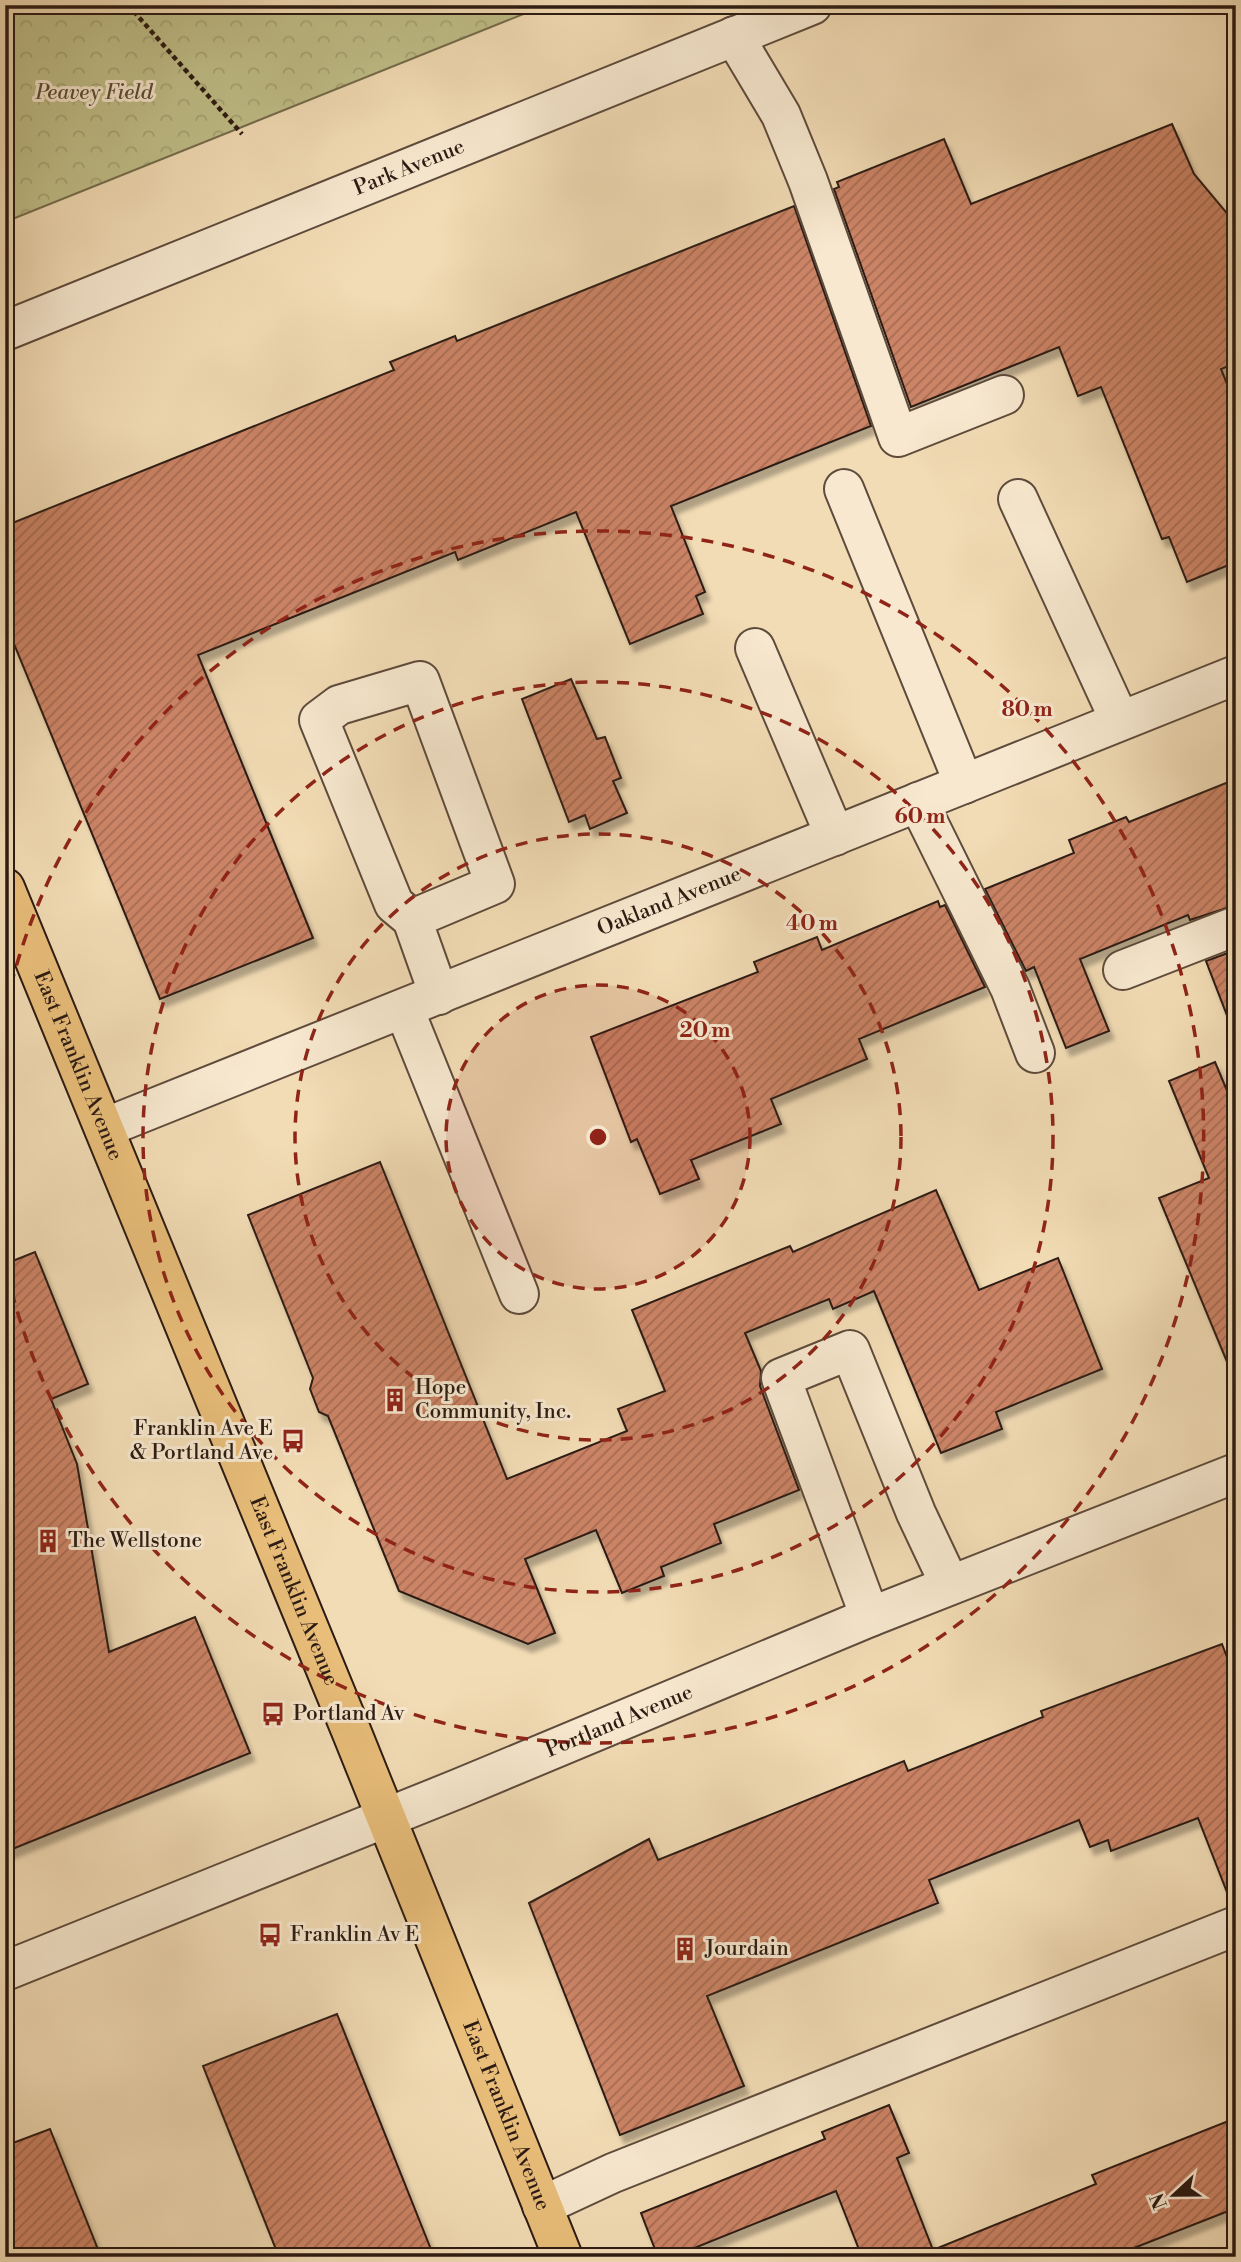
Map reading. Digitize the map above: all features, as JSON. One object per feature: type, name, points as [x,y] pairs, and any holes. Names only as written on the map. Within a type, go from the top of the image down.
[{"type":"main road","name":"East Franklin Avenue","points":[[5,888],[386,1816],[563,2257]]},
{"type":"street","name":"Park Avenue","points":[[5,331],[812,5]]},
{"type":"street","points":[[734,36],[781,115],[790,137],[898,437],[1004,395]]},
{"type":"street","points":[[844,489],[964,784]]},
{"type":"street","points":[[1018,499],[1120,722]]},
{"type":"street","points":[[755,648],[835,836]]},
{"type":"street","name":"Oakland Avenue","points":[[104,1128],[1236,675]]},
{"type":"street","points":[[412,919],[495,884],[420,681],[339,705],[319,720],[394,904],[412,919],[439,995]]},
{"type":"street","points":[[918,802],[1010,989],[1035,1053]]},
{"type":"street","points":[[1123,970],[1236,926]]},
{"type":"street","points":[[404,1009],[519,1294]]},
{"type":"street","points":[[870,1617],[781,1378],[850,1350],[916,1513],[950,1585]]},
{"type":"street","name":"Portland Avenue","points":[[5,1971],[870,1617],[1236,1473]]},
{"type":"street","points":[[542,2206],[613,2173],[1236,1926]]},
{"type":"path","points":[[128,5],[242,134]]},
{"type":"green space","name":"Peavey Field","points":[[5,5],[546,5],[5,222]]},
{"type":"building","points":[[1172,124],[1194,174],[1236,224],[1236,363],[1221,369],[1236,406],[1236,562],[1187,582],[1169,537],[1162,539],[1101,387],[1078,396],[1059,347],[911,407],[834,189],[839,187],[837,182],[944,139],[971,204]]},
{"type":"building","points":[[794,206],[871,426],[671,506],[705,592],[696,596],[703,614],[630,644],[576,512],[458,560],[455,552],[198,655],[313,938],[160,999],[5,622],[5,526],[394,370],[390,362],[455,336],[457,341]]},
{"type":"building","points":[[571,679],[597,739],[605,737],[621,778],[613,781],[627,813],[590,829],[585,815],[569,822],[522,699]]},
{"type":"building","points":[[1236,779],[1236,905],[1190,920],[1188,915],[1080,959],[1109,1031],[1066,1048],[1034,967],[1026,971],[985,889],[1074,853],[1069,840],[1126,817],[1129,822]]},
{"type":"building","points":[[938,901],[940,907],[945,905],[985,987],[859,1039],[867,1059],[771,1099],[781,1124],[691,1160],[699,1179],[660,1194],[637,1139],[631,1142],[591,1037],[758,972],[754,962],[817,937],[822,950]]},
{"type":"building","points":[[1236,950],[1236,1030],[1233,1031],[1206,961]]},
{"type":"building","points":[[1215,1062],[1236,1112],[1235,1381],[1159,1198],[1209,1178],[1169,1081]]},
{"type":"building","points":[[380,1162],[507,1479],[627,1431],[618,1409],[665,1391],[632,1310],[790,1246],[793,1252],[936,1190],[979,1290],[1058,1258],[1102,1369],[996,1412],[1002,1429],[941,1453],[874,1291],[833,1309],[829,1299],[745,1333],[761,1371],[760,1386],[799,1490],[714,1524],[721,1543],[661,1567],[664,1576],[622,1593],[596,1530],[525,1559],[555,1633],[528,1644],[399,1591],[328,1416],[319,1412],[310,1389],[313,1378],[248,1215]]},
{"type":"building","name":"The Wellstone","points":[[35,1252],[88,1384],[51,1399],[77,1464],[109,1652],[195,1617],[250,1753],[5,1852],[5,1264]]},
{"type":"building","name":"Jourdain","points":[[1222,1644],[1236,1681],[1236,1905],[1232,1905],[1198,1818],[1111,1851],[1108,1840],[1090,1847],[1079,1820],[929,1880],[938,1903],[707,1996],[744,2086],[620,2135],[529,1903],[649,1839],[658,1860],[904,1761],[908,1771],[1043,1717],[1041,1711]]},
{"type":"building","points":[[337,2014],[434,2257],[279,2257],[203,2066]]},
{"type":"building","points":[[889,2105],[909,2153],[897,2158],[933,2250],[1096,2184],[1092,2175],[1236,2118],[1236,2208],[1111,2257],[862,2257],[836,2191],[672,2257],[658,2257],[641,2213],[825,2139],[822,2132]]},
{"type":"building","points":[[50,2129],[101,2257],[5,2257],[5,2146]]},
{"type":"place","name":"Hope Community, Inc.","points":[[395,1400]]},
{"type":"place","name":"Franklin Ave E & Portland Ave","points":[[293,1441]]},
{"type":"place","name":"The Wellstone","points":[[48,1541]]},
{"type":"place","name":"Portland Av","points":[[273,1714]]},
{"type":"place","name":"Franklin Av E","points":[[270,1935]]},
{"type":"place","name":"Jourdain","points":[[685,1949]]}]
